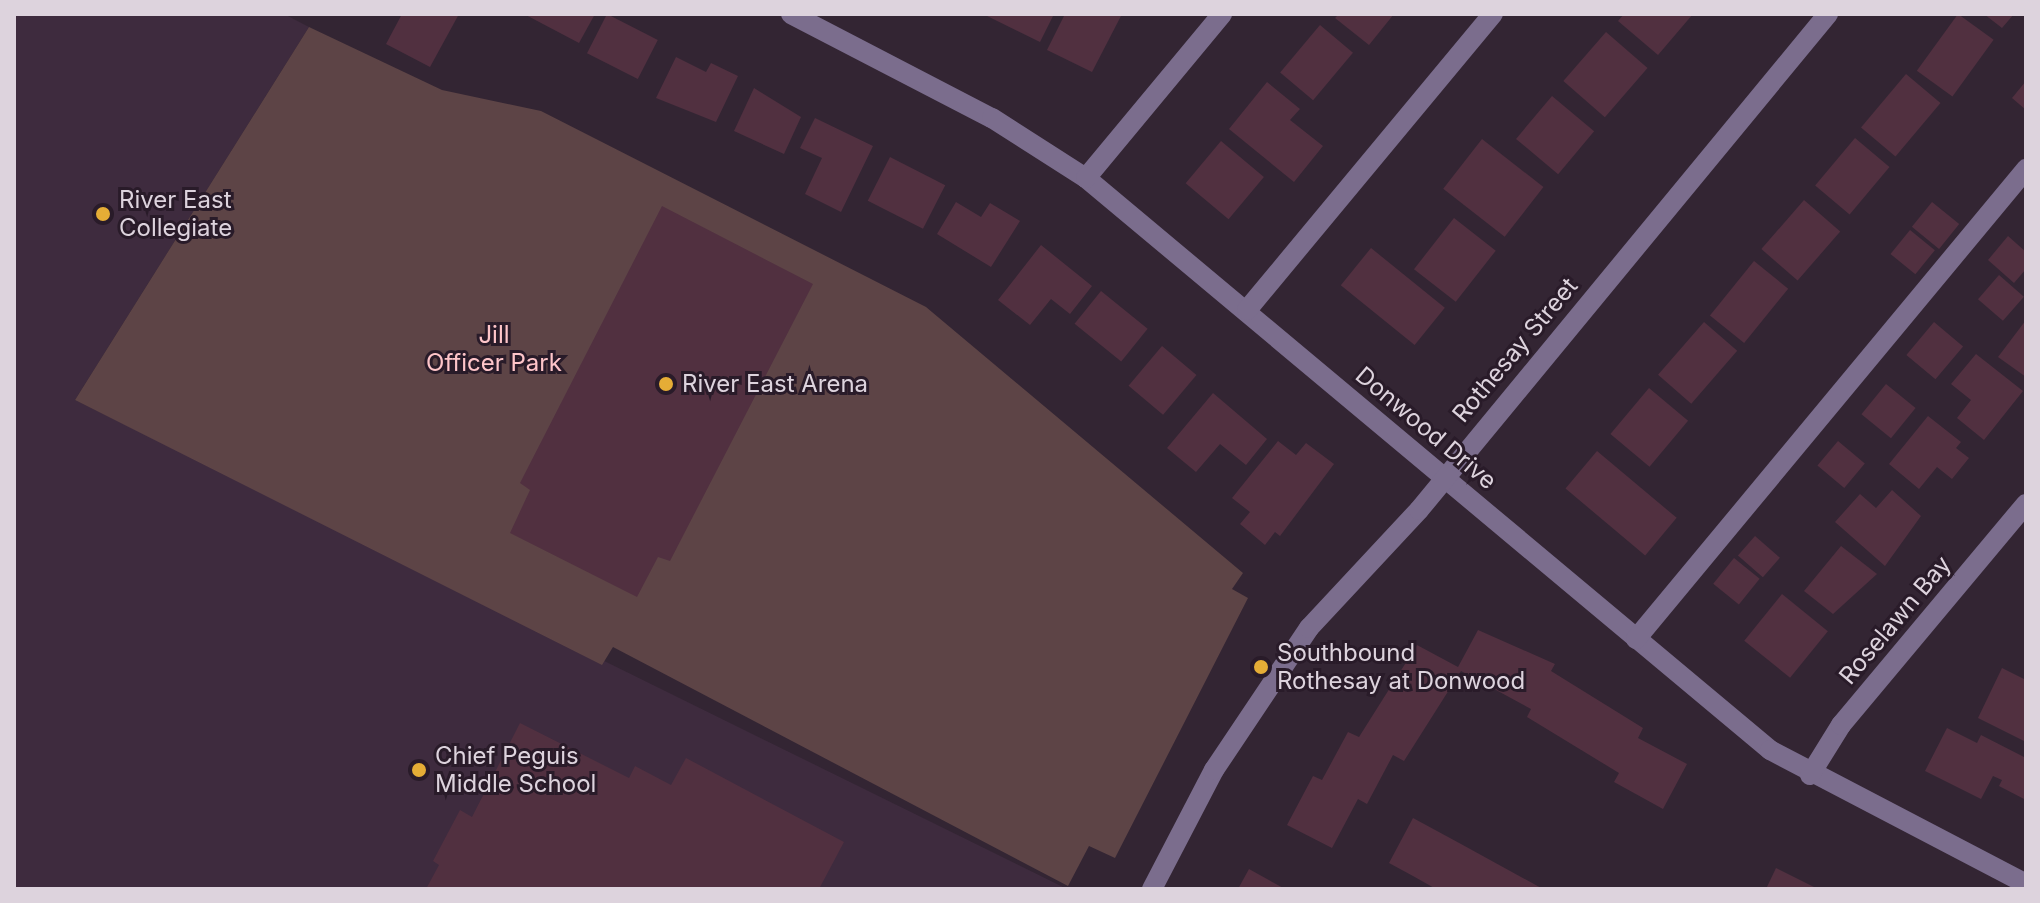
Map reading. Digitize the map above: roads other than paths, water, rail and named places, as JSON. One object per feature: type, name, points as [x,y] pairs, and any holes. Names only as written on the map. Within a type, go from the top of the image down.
[{"type":"street","name":"Donwood Drive","points":[[791,14],[992,118],[1086,178],[1760,742],[1810,775],[2026,884]]},
{"type":"street","points":[[1086,178],[1222,14]]},
{"type":"street","points":[[1247,310],[1493,14]]},
{"type":"street","name":"Rothesay Street","points":[[1152,889],[1214,770],[1309,628],[1442,477],[1828,14]]},
{"type":"street","points":[[1636,639],[2026,169]]},
{"type":"street","name":"Roselawn Bay","points":[[1810,775],[1841,725],[2026,504]]},
{"type":"place","name":"River East Collegiate","points":[[103,214]]},
{"type":"place","name":"River East Arena","points":[[666,384]]},
{"type":"place","name":"Southbound Rothesay at Donwood","points":[[1261,667]]},
{"type":"place","name":"Chief Peguis Middle School","points":[[419,770]]},
{"type":"park label","name":"Jill Officer Park","points":[[494,349]]}]
